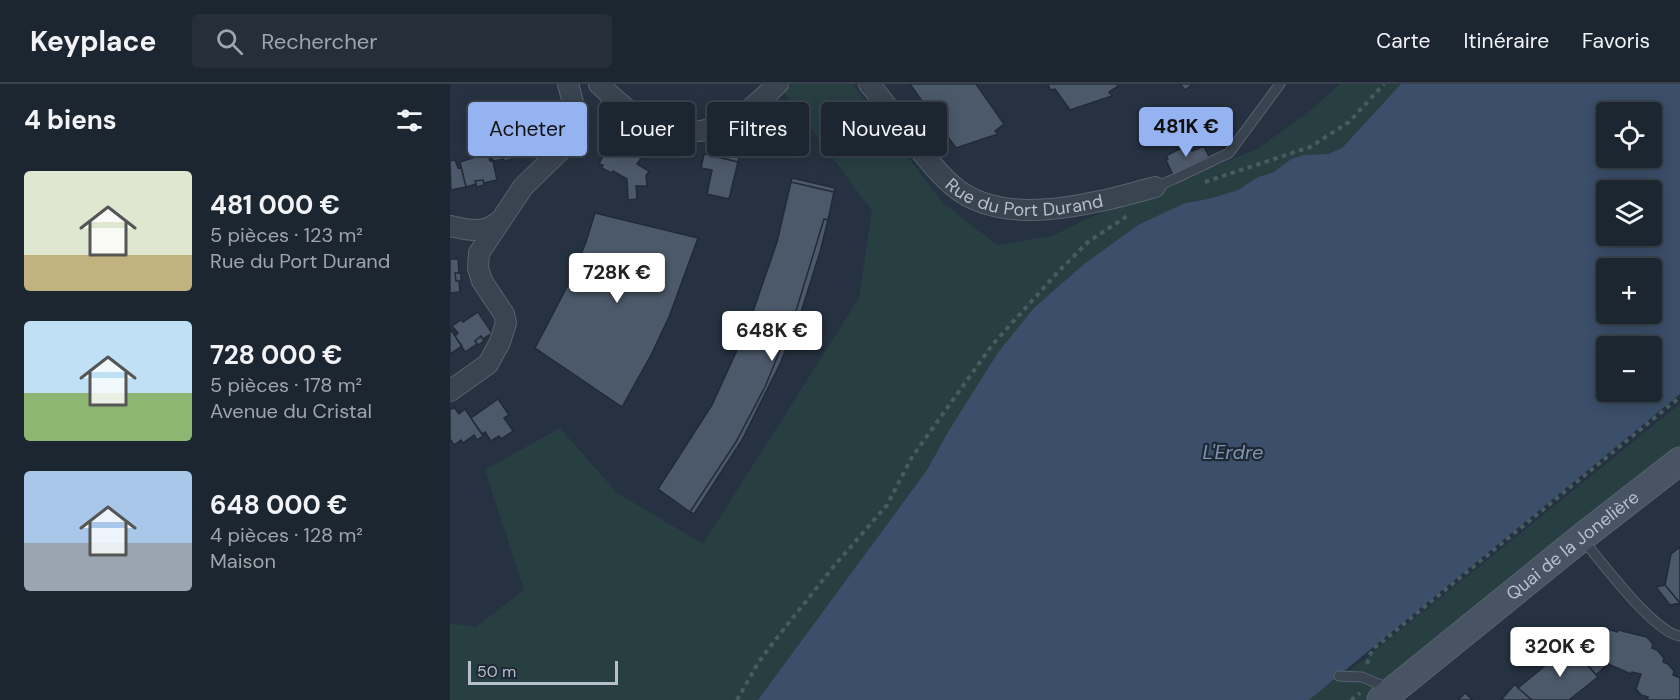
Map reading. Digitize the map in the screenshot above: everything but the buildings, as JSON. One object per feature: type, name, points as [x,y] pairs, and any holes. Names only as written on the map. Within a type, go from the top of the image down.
[{"type":"street","points":[[479,253],[498,222],[532,176],[569,142],[576,120],[568,84]]},
{"type":"street","points":[[599,84],[638,118],[655,126],[683,131],[711,129],[724,125],[751,108],[778,84]]},
{"type":"street","name":"Rue du Port Durand","points":[[869,84],[938,170],[958,190],[975,201],[1024,210],[1068,207],[1108,200],[1155,187]]},
{"type":"street","points":[[457,228],[483,229],[492,227],[498,222]]},
{"type":"street","points":[[450,391],[488,364],[500,342],[506,323],[504,314],[482,281],[478,268],[479,253],[474,241],[457,228]]},
{"type":"street","name":"Quai de la Jonelière","points":[[1387,695],[1680,461]]},
{"type":"lane","points":[[1155,187],[1229,153],[1280,84]]},
{"type":"lane","points":[[1581,538],[1651,619],[1672,635],[1680,636]]},
{"type":"lane","points":[[1339,675],[1362,677],[1387,695]]},
{"type":"path","points":[[1198,184],[1310,147],[1349,122],[1384,84]]},
{"type":"path","points":[[737,700],[758,663],[772,644],[834,566],[887,505],[912,457],[993,344],[1088,242],[1133,213]]},
{"type":"path","points":[[1362,677],[1372,650],[1680,397]]},
{"type":"green space","points":[[792,84],[853,84],[867,102],[821,102],[821,142],[809,126],[809,102],[791,102],[783,91]]},
{"type":"green space","points":[[1340,84],[1401,84],[1342,148],[1328,154],[1304,155],[1291,159],[1274,172],[1258,177],[1238,190],[1185,203],[948,432],[927,470],[758,700],[450,700],[450,623],[476,627],[524,590],[485,470],[560,428],[617,493],[703,544],[859,298],[872,211],[831,156],[907,156],[942,202],[997,245],[1052,236],[1089,218],[1257,149],[1305,115]]},
{"type":"green space","points":[[1680,404],[1680,451],[1367,700],[1309,700],[1332,681],[1360,663]]},
{"type":"water","name":"L'Erdre","points":[[1401,84],[1680,84],[1680,394],[1309,700],[758,700],[927,470],[999,351],[1034,308],[1083,265],[1138,225],[1185,203],[1238,190],[1258,177],[1274,172],[1291,159],[1304,155],[1328,154],[1342,148]]}]
